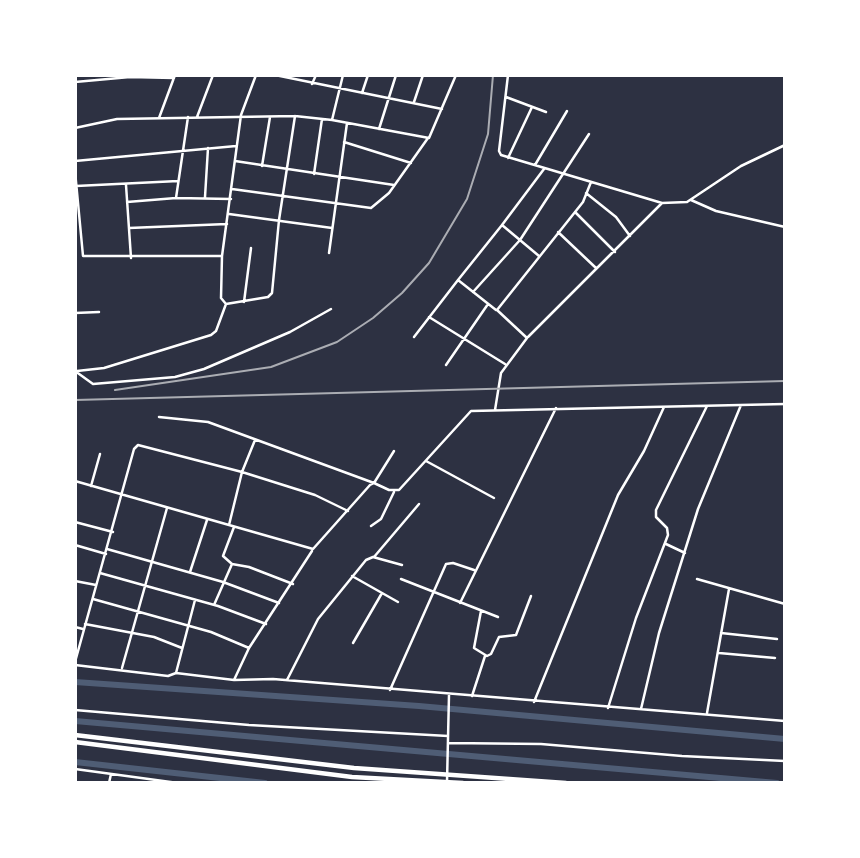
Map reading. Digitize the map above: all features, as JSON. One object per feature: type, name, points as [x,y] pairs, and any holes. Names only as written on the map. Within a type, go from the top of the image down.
[{"type":"main road","points":[[75,735],[354,768],[448,772],[566,783]]},
{"type":"main road","points":[[75,742],[352,777],[463,783]]},
{"type":"street","points":[[89,80],[91,75]]},
{"type":"street","points":[[197,117],[213,75]]},
{"type":"street","points":[[226,304],[221,298],[222,256],[240,115],[256,75]]},
{"type":"street","points":[[275,75],[312,85],[442,109]]},
{"type":"street","points":[[312,85],[316,75]]},
{"type":"street","points":[[332,120],[343,75]]},
{"type":"street","points":[[362,93],[368,75]]},
{"type":"street","points":[[379,129],[396,75]]},
{"type":"street","points":[[414,102],[423,75]]},
{"type":"street","points":[[232,189],[371,208],[394,185],[429,138],[456,75]]},
{"type":"street","points":[[508,75],[499,151],[508,158],[662,203],[683,204],[741,166],[785,145]]},
{"type":"street","points":[[75,82],[130,76],[174,77],[159,118]]},
{"type":"street","points":[[506,97],[546,112]]},
{"type":"street","points":[[508,158],[532,107]]},
{"type":"street","points":[[534,166],[567,111]]},
{"type":"street","points":[[262,166],[270,116]]},
{"type":"street","points":[[75,128],[117,119],[295,116],[429,138]]},
{"type":"street","points":[[226,304],[244,302],[272,293],[278,220],[295,116]]},
{"type":"street","points":[[176,198],[187,117]]},
{"type":"street","points":[[314,174],[322,119]]},
{"type":"street","points":[[329,253],[347,123]]},
{"type":"street","points":[[473,292],[520,240],[589,134]]},
{"type":"street","points":[[344,142],[411,163]]},
{"type":"street","points":[[75,161],[237,146]]},
{"type":"street","points":[[205,199],[208,148]]},
{"type":"street","points":[[235,161],[394,185]]},
{"type":"street","points":[[414,337],[544,169]]},
{"type":"street","points":[[75,171],[77,233],[83,256],[222,256]]},
{"type":"street","points":[[76,186],[126,186],[178,181]]},
{"type":"street","points":[[496,310],[575,212],[591,182]]},
{"type":"street","points":[[126,186],[131,258]]},
{"type":"street","points":[[586,193],[616,217],[631,236]]},
{"type":"street","points":[[127,202],[176,198],[231,199]]},
{"type":"street","points":[[691,200],[716,211],[785,227]]},
{"type":"street","points":[[495,411],[505,364],[527,338],[662,203]]},
{"type":"street","points":[[575,212],[615,252]]},
{"type":"street","points":[[229,214],[332,228]]},
{"type":"street","points":[[129,229],[228,224]]},
{"type":"street","points":[[502,225],[538,256]]},
{"type":"street","points":[[558,232],[596,268]]},
{"type":"street","points":[[244,302],[251,247]]},
{"type":"street","points":[[457,280],[527,338]]},
{"type":"street","points":[[76,371],[104,368],[211,335],[216,331],[226,304]]},
{"type":"street","points":[[446,365],[461,338],[488,304]]},
{"type":"street","points":[[76,371],[93,384],[175,377],[204,369],[290,332],[331,309]]},
{"type":"street","points":[[75,313],[99,312]]},
{"type":"street","points":[[429,317],[505,364]]},
{"type":"street","points":[[371,526],[381,520],[394,492],[471,411],[785,404]]},
{"type":"street","points":[[608,708],[636,618],[668,531],[656,517],[656,510],[708,405]]},
{"type":"street","points":[[641,709],[659,633],[700,503],[741,405]]},
{"type":"street","points":[[534,702],[612,508],[664,406]]},
{"type":"street","points":[[460,603],[556,408]]},
{"type":"street","points":[[159,417],[208,422],[358,474],[394,492]]},
{"type":"street","points":[[229,525],[242,472],[255,440]]},
{"type":"street","points":[[348,511],[315,495],[242,472],[138,445],[134,449],[75,664],[168,676],[176,673],[234,680],[287,680],[785,721]]},
{"type":"street","points":[[234,680],[250,648],[313,549],[374,483],[394,451]]},
{"type":"street","points":[[91,486],[100,454]]},
{"type":"street","points":[[426,461],[494,498]]},
{"type":"street","points":[[75,481],[313,549]]},
{"type":"street","points":[[287,680],[318,619],[366,560],[373,557],[419,504]]},
{"type":"street","points":[[122,668],[167,508]]},
{"type":"street","points":[[190,572],[207,520]]},
{"type":"street","points":[[75,522],[113,532]]},
{"type":"street","points":[[234,527],[223,556],[232,564],[249,567],[293,584]]},
{"type":"street","points":[[664,544],[685,553]]},
{"type":"street","points":[[75,545],[106,554]]},
{"type":"street","points":[[107,549],[223,582],[279,603]]},
{"type":"street","points":[[373,557],[402,565]]},
{"type":"street","points":[[390,690],[448,563],[474,570]]},
{"type":"street","points":[[214,605],[232,564]]},
{"type":"street","points":[[100,573],[214,605],[266,624]]},
{"type":"street","points":[[352,576],[398,602]]},
{"type":"street","points":[[401,579],[498,617]]},
{"type":"street","points":[[697,579],[785,604]]},
{"type":"street","points":[[75,581],[97,585]]},
{"type":"street","points":[[707,713],[729,589]]},
{"type":"street","points":[[353,643],[382,593]]},
{"type":"street","points":[[485,656],[491,654],[500,636],[516,635],[531,596]]},
{"type":"street","points":[[92,599],[188,625],[250,648]]},
{"type":"street","points":[[176,673],[195,600]]},
{"type":"street","points":[[481,611],[474,648],[485,656]]},
{"type":"street","points":[[85,624],[130,632],[182,648]]},
{"type":"street","points":[[75,627],[83,629]]},
{"type":"street","points":[[721,633],[777,639]]},
{"type":"street","points":[[718,653],[775,657]]},
{"type":"street","points":[[472,697],[485,656]]},
{"type":"street","points":[[447,782],[449,695]]},
{"type":"street","points":[[75,710],[250,725],[448,736]]},
{"type":"street","points":[[448,743],[541,744],[682,757],[785,761]]},
{"type":"street","points":[[75,769],[178,783]]},
{"type":"street","points":[[109,783],[111,774]]},
{"type":"waterway","points":[[75,682],[419,706],[785,739]]},
{"type":"waterway","points":[[75,721],[777,783]]},
{"type":"waterway","points":[[75,762],[265,783]]},
{"type":"railway","points":[[115,390],[271,367],[337,342],[373,318],[402,293],[429,263],[467,199],[488,134],[493,75]]},
{"type":"railway","points":[[75,400],[785,381]]}]
